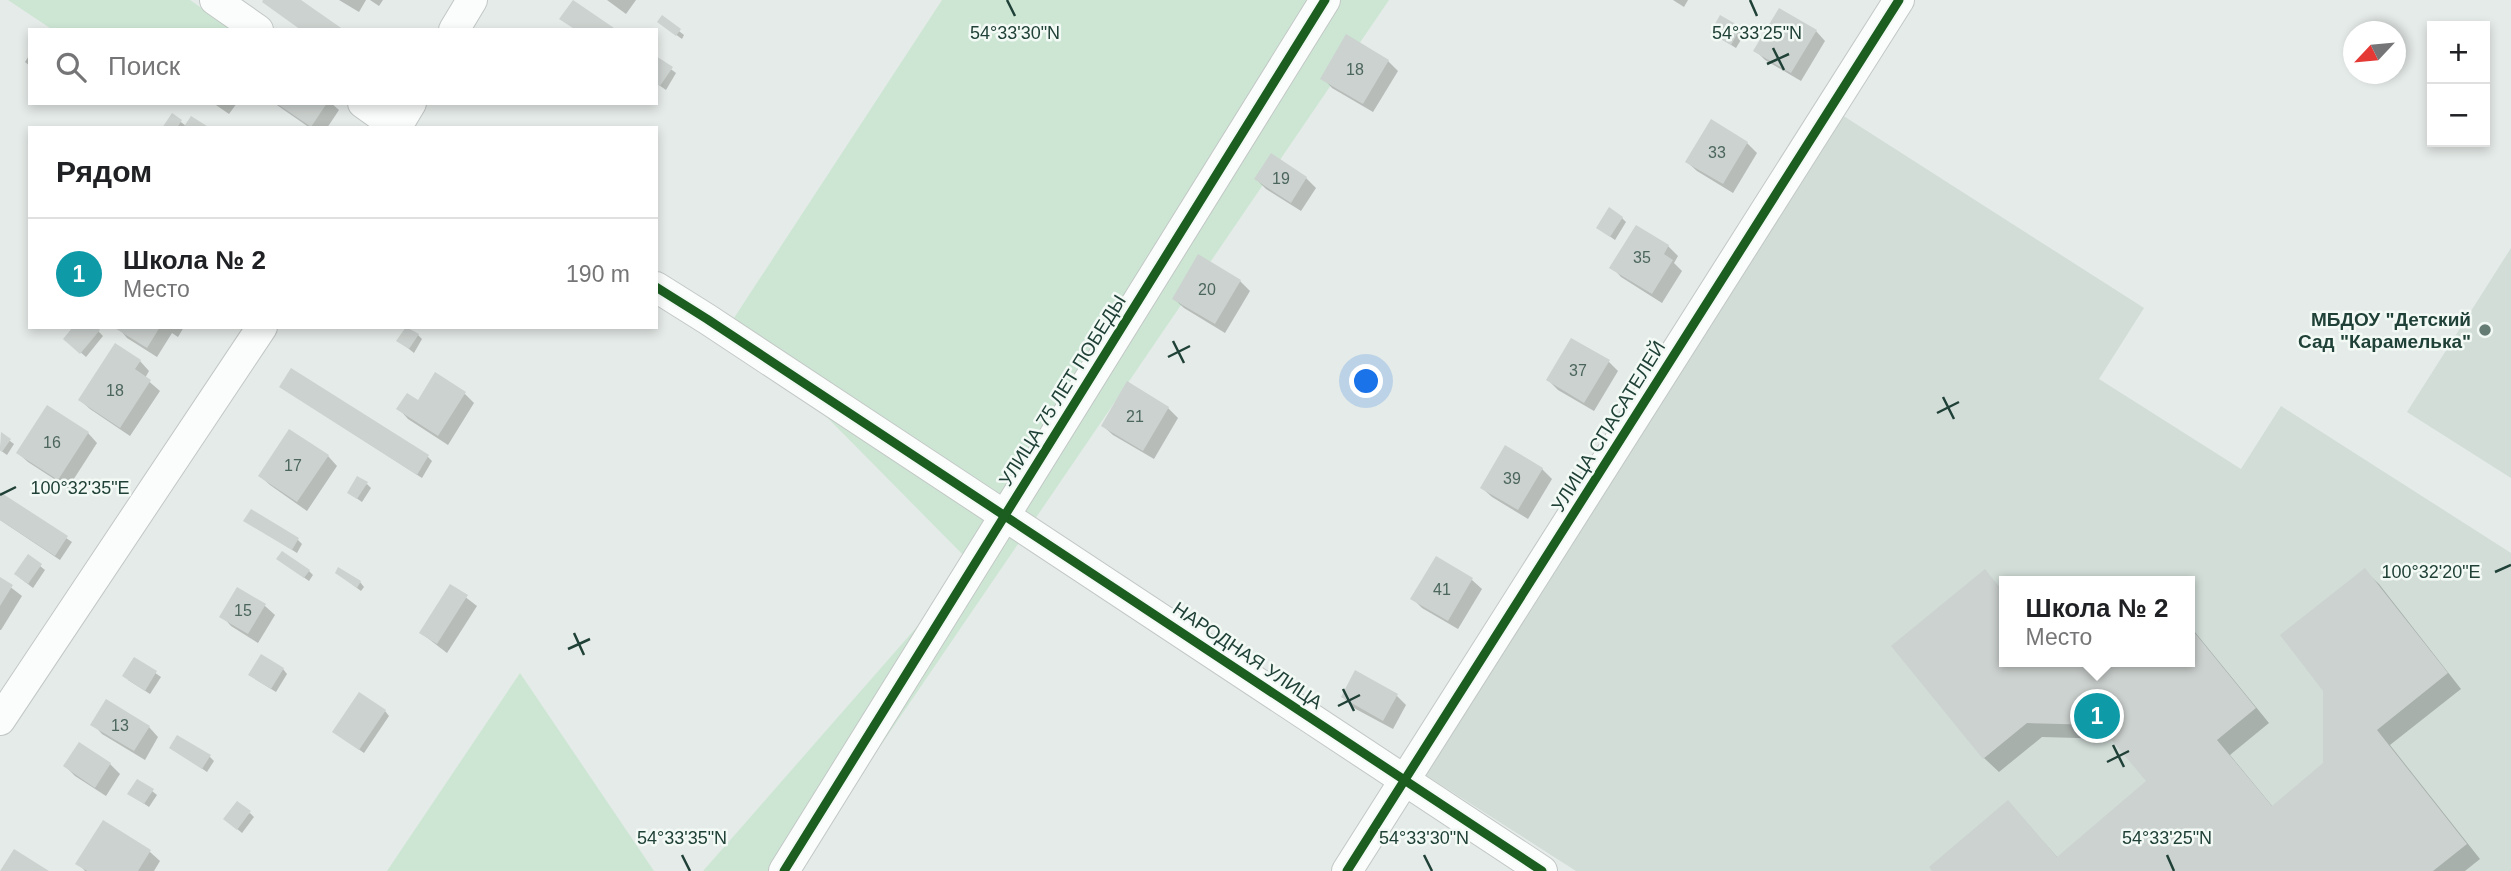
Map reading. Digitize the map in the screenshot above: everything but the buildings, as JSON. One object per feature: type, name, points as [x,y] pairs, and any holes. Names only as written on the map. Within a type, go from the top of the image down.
[{"type":"street","points":[[215,0],[255,28]]},
{"type":"street","points":[[455,28],[472,0]]},
{"type":"street","name":"УЛИЦА 75 ЛЕТ ПОБЕДЫ","points":[[785,871],[1325,0]]},
{"type":"street","name":"УЛИЦА СПАСАТЕЛЕЙ","points":[[1347,871],[1899,0]]},
{"type":"street","points":[[366,105],[394,126]]},
{"type":"street","points":[[398,126],[410,105]]},
{"type":"street","name":"НАРОДНАЯ УЛИЦА","points":[[658,288],[1542,871]]},
{"type":"street","points":[[0,720],[261,329]]},
{"type":"shaded area","points":[[1842,115],[2144,308],[2099,379],[2241,469],[2281,406],[2511,553],[2511,871],[1576,871],[1424,774]]},
{"type":"shaded area","name":"МБДОУ \"Детский Сад \"Карамелька\"","points":[[2511,248],[2511,478],[2407,412]]},
{"type":"green space","points":[[8,0],[190,0],[230,28],[50,28]]},
{"type":"green space","points":[[942,0],[1389,0],[795,871],[703,871],[972,564],[732,321]]},
{"type":"green space","points":[[520,673],[654,871],[387,871]]},
{"type":"cycle path","points":[[784,871],[1325,0]]},
{"type":"cycle path","points":[[1347,871],[1899,0]]},
{"type":"cycle path","points":[[658,288],[1542,871]]},
{"type":"place","name":"МБДОУ \"Детский Сад \"Карамелька\"","points":[[2485,330]]},
{"type":"place","name":"Школа № 2","points":[[2097,716]]}]
